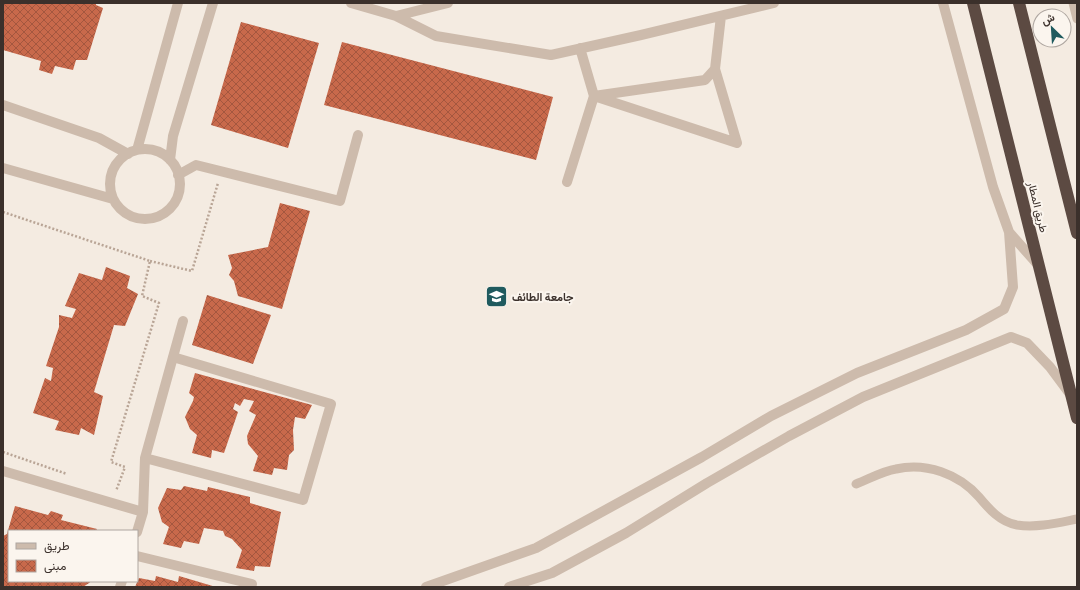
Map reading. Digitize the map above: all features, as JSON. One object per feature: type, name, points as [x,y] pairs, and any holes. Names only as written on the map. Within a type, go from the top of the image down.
[{"type":"highway","name":"طريق المطار","points":[[973,3],[1077,418]]},
{"type":"highway","points":[[1019,3],[1077,232]]},
{"type":"street","points":[[132,152],[178,3]]},
{"type":"street","points":[[170,160],[173,136],[213,3]]},
{"type":"street","points":[[351,3],[396,16],[436,36],[551,55],[774,3]]},
{"type":"street","points":[[396,16],[448,3]]},
{"type":"street","points":[[426,587],[536,548],[702,457],[772,416],[856,373],[966,330],[1004,309],[1012,287],[1009,232],[993,187],[943,3]]},
{"type":"street","points":[[594,96],[737,143],[715,69],[721,16]]},
{"type":"street","points":[[567,182],[594,96],[580,48]]},
{"type":"street","points":[[594,96],[705,80],[715,69]]},
{"type":"street","points":[[3,105],[99,138],[132,152]]},
{"type":"street","points":[[178,175],[196,165],[340,201],[358,135]]},
{"type":"street","points":[[144,149],[156,151],[170,160],[178,175],[180,186],[177,198],[171,207],[162,214],[151,218],[134,217],[119,208],[113,199],[110,188],[110,176],[115,166],[132,152],[144,149]]},
{"type":"street","points":[[3,168],[113,199]]},
{"type":"street","points":[[1009,232],[1039,267]]},
{"type":"street","points":[[138,530],[143,512],[145,458],[183,321]]},
{"type":"street","points":[[509,587],[552,573],[606,544],[707,483],[863,397],[1011,337],[1027,343],[1050,367],[1072,396]]},
{"type":"street","points":[[145,458],[302,500],[331,404],[173,357]]},
{"type":"street","points":[[3,472],[143,512]]},
{"type":"street","points":[[138,556],[252,584]]},
{"type":"lane","points":[[856,484],[894,469],[913,466],[920,467],[932,469],[953,476],[970,487],[998,518],[1016,525],[1044,526],[1077,519]]},
{"type":"path","points":[[3,212],[150,261],[192,271],[222,171]]},
{"type":"path","points":[[109,489],[116,491],[125,467],[110,462],[159,303],[142,296],[150,261]]},
{"type":"path","points":[[3,452],[71,476]]},
{"type":"building","points":[[3,3],[96,3],[96,5],[103,8],[87,60],[76,60],[73,70],[55,66],[52,74],[39,70],[41,61],[3,50]]},
{"type":"building","points":[[241,22],[319,43],[288,148],[211,125]]},
{"type":"building","points":[[342,42],[553,97],[536,160],[324,105]]},
{"type":"building","points":[[280,203],[310,211],[282,309],[238,296],[234,281],[229,275],[232,268],[228,255],[268,247]]},
{"type":"building","points":[[106,267],[130,276],[127,288],[138,294],[125,326],[114,325],[94,392],[103,396],[94,435],[81,428],[79,435],[55,430],[59,421],[33,413],[45,378],[51,381],[53,368],[46,366],[59,327],[59,315],[72,318],[76,309],[65,306],[79,273],[102,280]]},
{"type":"building","points":[[207,295],[271,315],[253,364],[192,345]]},
{"type":"building","points":[[195,373],[312,405],[305,419],[295,417],[293,430],[294,450],[289,455],[287,470],[274,468],[272,475],[253,471],[258,456],[248,444],[247,436],[256,415],[249,411],[254,401],[244,399],[240,406],[235,403],[233,409],[238,412],[224,453],[212,450],[211,458],[192,453],[197,435],[190,429],[185,417],[194,397],[189,393]]},
{"type":"building","points":[[184,486],[207,491],[208,487],[250,497],[250,503],[281,512],[270,567],[255,566],[254,571],[236,568],[242,550],[232,539],[225,536],[223,531],[204,528],[199,544],[184,541],[181,548],[163,544],[169,527],[162,522],[158,508],[167,488],[181,490]]},
{"type":"building","points":[[15,506],[48,515],[51,511],[63,515],[61,520],[97,529],[96,530],[8,530]]},
{"type":"building","points":[[8,530],[8,582],[90,582],[83,587],[3,587],[3,536],[7,534]]},
{"type":"building","points":[[156,576],[178,582],[179,576],[216,587],[135,587],[139,578],[155,581]]},
{"type":"place","name":"جامعة الطائف","points":[[497,297]]}]
